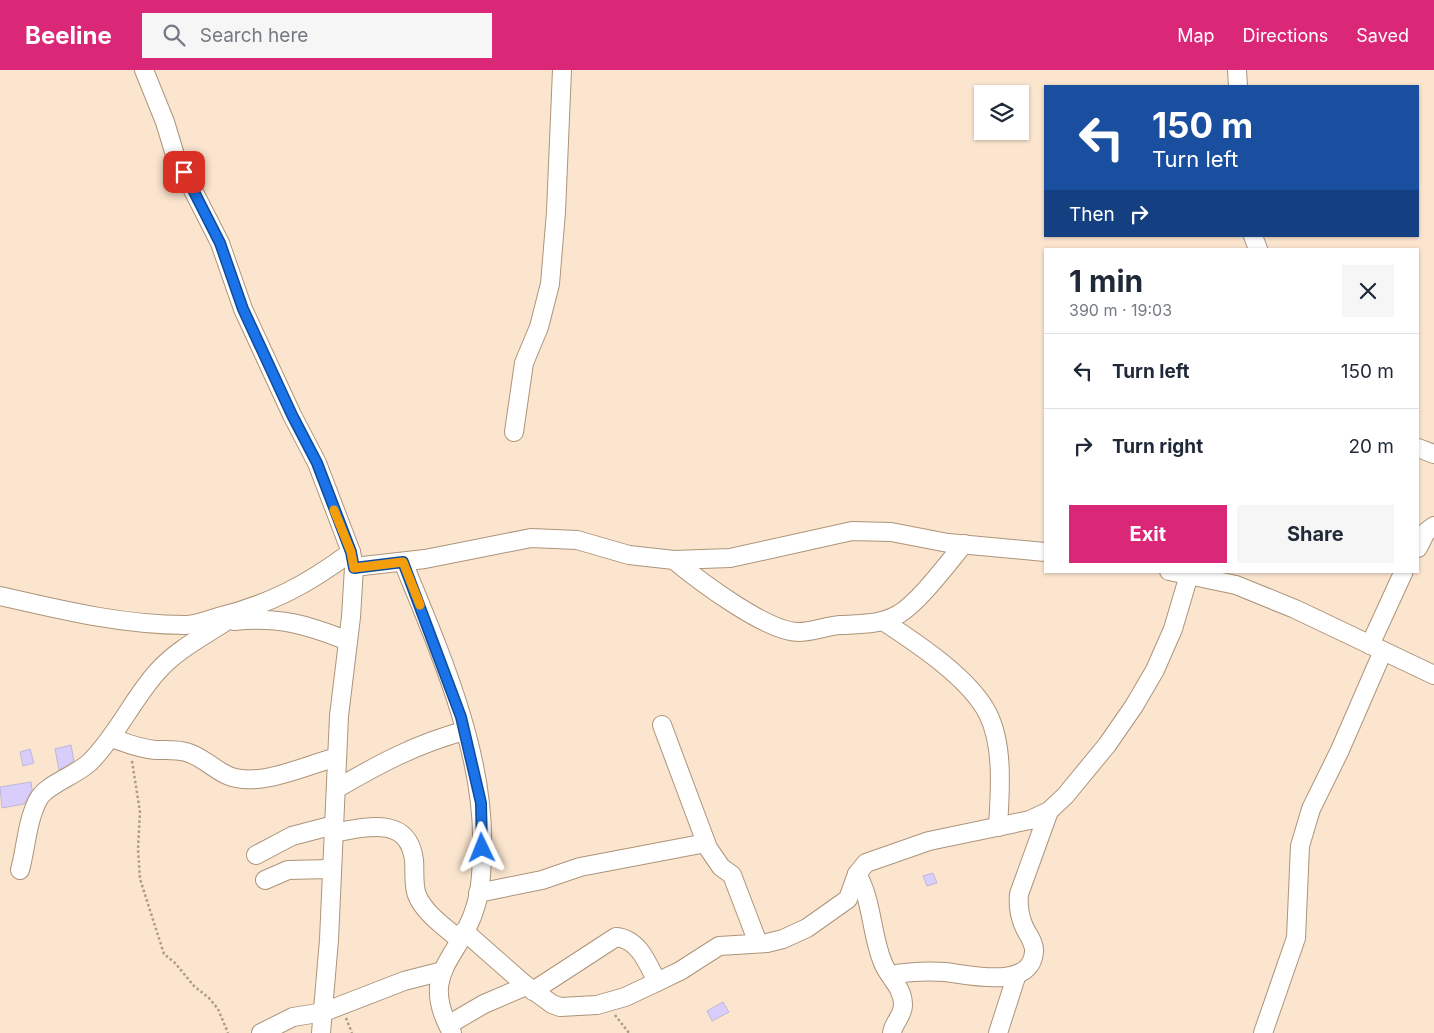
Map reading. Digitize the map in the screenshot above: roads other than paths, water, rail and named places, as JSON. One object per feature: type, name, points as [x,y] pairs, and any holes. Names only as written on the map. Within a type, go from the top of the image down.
[{"type":"street","points":[[144,70],[165,122],[175,155],[220,243],[243,309],[292,415],[317,463],[352,560],[348,641],[339,716],[329,940],[321,1033]]},
{"type":"street","points":[[514,432],[524,364],[539,327],[550,284],[556,212],[562,70]]},
{"type":"street","points":[[1237,70],[1238,85]]},
{"type":"street","points":[[1419,448],[1434,454]]},
{"type":"street","points":[[1419,546],[1426,532],[1434,526]]},
{"type":"street","points":[[0,596],[94,617],[186,625],[238,612],[289,594],[325,572],[352,560],[403,562],[531,538],[577,540],[628,555],[674,560],[730,558],[852,531],[891,532],[964,544],[1044,552]]},
{"type":"street","points":[[674,560],[716,592],[782,628],[797,632],[883,621],[899,614],[914,601],[964,544]]},
{"type":"street","points":[[403,562],[440,658],[464,731],[481,803],[482,848],[476,905],[438,985],[438,999],[450,1029],[484,1004],[530,989],[616,937],[626,938],[635,944],[657,982]]},
{"type":"street","points":[[1182,573],[1240,578],[1295,609],[1434,675]]},
{"type":"street","points":[[1263,1033],[1296,938],[1300,846],[1311,809],[1340,750],[1403,573]]},
{"type":"street","points":[[256,855],[292,836],[333,829],[382,827],[398,830],[409,839],[414,861],[417,896],[440,923],[462,936],[530,989],[560,1007],[604,1003],[626,997],[680,971],[719,946],[784,939],[807,928],[848,900],[857,874],[866,864],[920,844],[1030,820],[1049,811],[1065,796],[1107,745],[1155,670],[1172,629],[1189,574]]},
{"type":"street","points":[[20,870],[38,798],[48,790],[82,771],[112,738],[157,672],[176,654],[238,612]]},
{"type":"street","points":[[224,623],[269,619],[292,622],[348,641]]},
{"type":"street","points":[[883,621],[925,648],[979,699],[988,714],[1000,767],[998,827]]},
{"type":"street","points":[[662,724],[706,843],[714,858],[732,875],[758,943]]},
{"type":"street","points":[[336,789],[390,757],[430,740],[464,731]]},
{"type":"street","points":[[112,738],[128,745],[194,754],[217,770],[232,777],[247,779],[258,779],[292,771],[337,756]]},
{"type":"street","points":[[891,976],[934,972],[997,977],[1017,974],[1027,970],[1034,952],[1034,946],[1023,925],[1018,907],[1019,894],[1049,811]]},
{"type":"street","points":[[478,893],[542,880],[589,865],[706,843]]},
{"type":"street","points":[[266,880],[288,870],[331,870]]},
{"type":"street","points":[[857,874],[869,905],[882,961],[898,984],[903,1004],[892,1033]]},
{"type":"street","points":[[261,1033],[293,1017],[324,1012],[404,982],[443,971]]},
{"type":"street","points":[[998,1033],[1017,974]]}]
